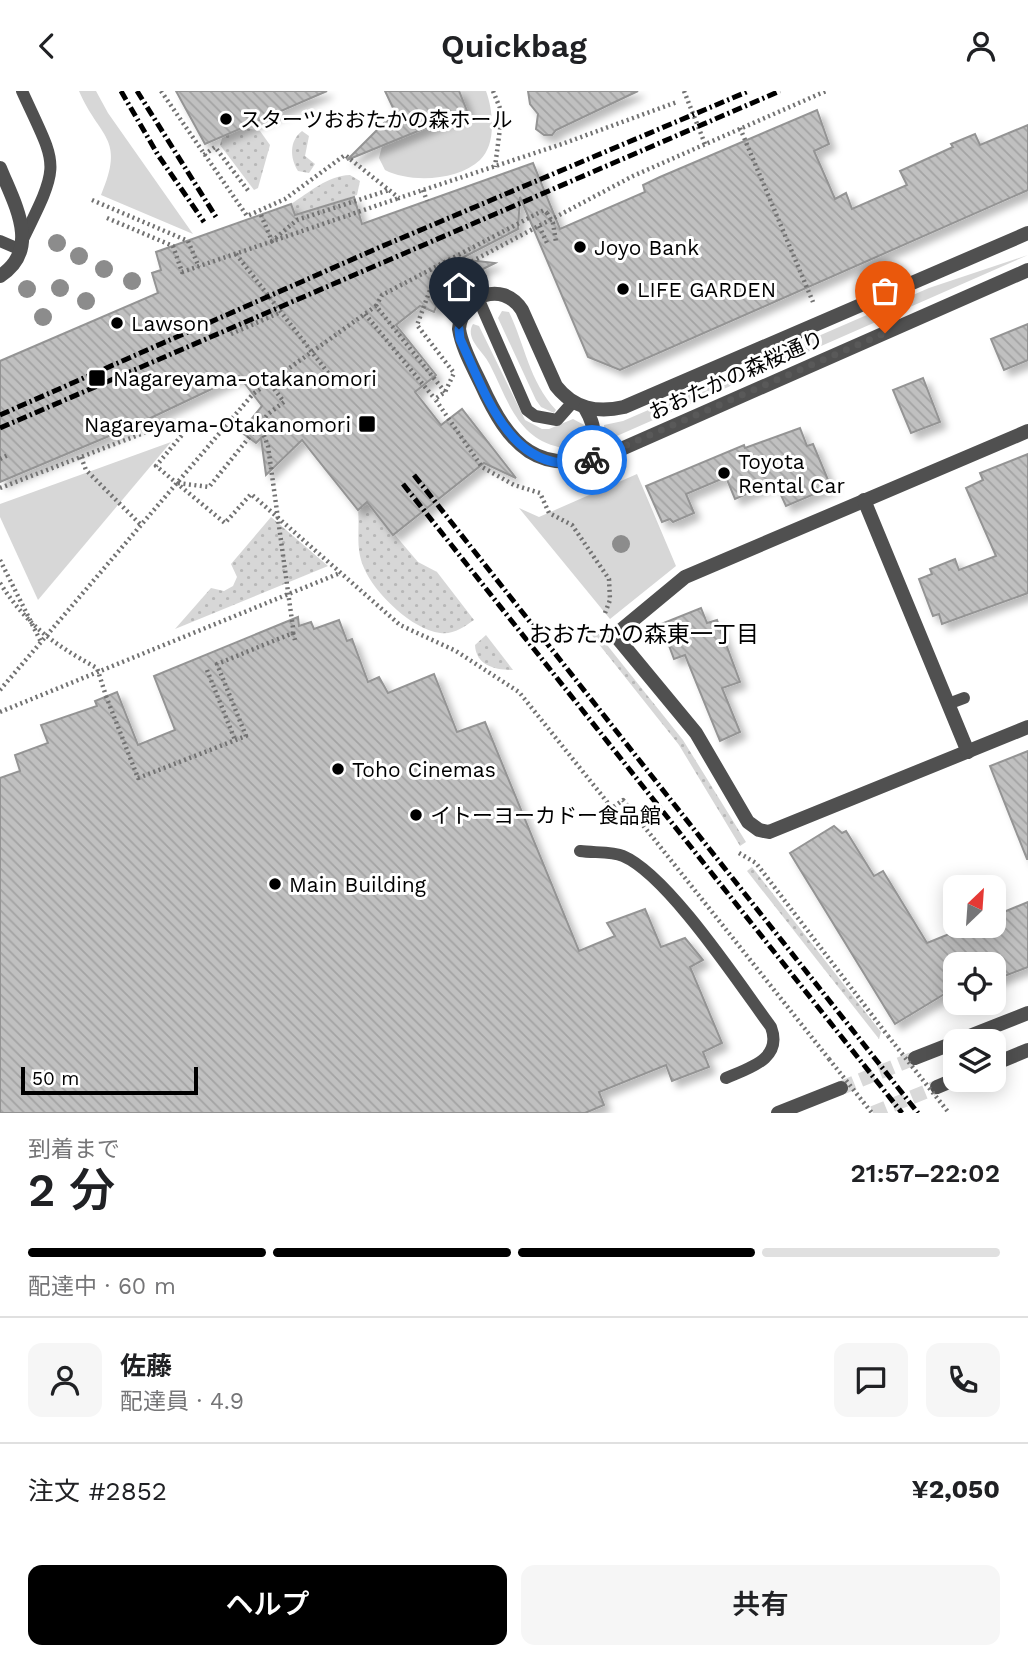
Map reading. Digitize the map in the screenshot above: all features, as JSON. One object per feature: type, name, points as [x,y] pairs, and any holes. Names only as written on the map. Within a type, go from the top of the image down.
[{"type":"street","points":[[0,168],[20,218],[22,243],[12,267],[0,276]]},
{"type":"street","name":"おおたかの森桜通り","points":[[578,405],[610,410],[624,407],[1028,233]]},
{"type":"street","name":"おおたかの森桜通り","points":[[575,463],[610,454],[1028,270]]},
{"type":"street","points":[[496,292],[516,301],[556,386],[578,405],[593,427],[593,443],[587,453],[575,463],[556,462],[524,449],[510,437],[503,426],[460,339],[460,319],[469,303],[478,298],[496,292]]},
{"type":"street","points":[[1028,431],[685,577],[615,635],[696,733],[748,822],[759,830],[769,832],[1028,727]]},
{"type":"street","points":[[864,500],[968,751]]},
{"type":"street","points":[[988,1029],[1028,1013]]},
{"type":"street","points":[[915,1058],[943,1047]]},
{"type":"street","points":[[1006,1059],[1028,1050]]},
{"type":"street","points":[[937,1087],[943,1084]]},
{"type":"street","points":[[778,1113],[841,1088]]},
{"type":"lane","points":[[0,241],[22,243],[48,189],[53,163],[22,91]]},
{"type":"lane","points":[[478,298],[527,409],[535,416],[557,420],[578,405]]},
{"type":"lane","points":[[948,704],[964,698]]},
{"type":"lane","points":[[580,851],[622,855],[651,874],[671,896],[771,1027],[775,1038],[770,1055],[758,1064],[726,1078]]},
{"type":"path","points":[[161,91],[247,216],[285,199],[345,155],[399,198]]},
{"type":"path","points":[[493,91],[502,113],[495,167]]},
{"type":"path","points":[[684,91],[705,144]]},
{"type":"path","points":[[514,239],[633,176],[826,91]]},
{"type":"path","points":[[107,218],[173,246],[183,272],[495,167],[677,102]]},
{"type":"path","points":[[740,128],[813,302]]},
{"type":"path","points":[[204,155],[215,146],[250,193]]},
{"type":"path","points":[[272,241],[297,220],[389,190]]},
{"type":"path","points":[[423,190],[427,201]]},
{"type":"path","points":[[92,200],[188,241],[199,267]]},
{"type":"path","points":[[0,690],[253,394],[376,306],[382,295],[544,210],[552,223],[556,242]]},
{"type":"path","points":[[261,215],[272,241]]},
{"type":"path","points":[[539,226],[548,245]]},
{"type":"path","points":[[236,254],[339,387]]},
{"type":"path","points":[[455,262],[458,269]]},
{"type":"path","points":[[376,306],[445,392]]},
{"type":"path","points":[[231,334],[281,312]]},
{"type":"path","points":[[365,314],[435,399]]},
{"type":"path","points":[[176,483],[209,487],[268,414],[284,402],[269,382]]},
{"type":"path","points":[[140,423],[144,433]]},
{"type":"path","points":[[0,489],[167,424],[182,435],[156,466],[225,523],[251,494],[400,625],[456,651],[519,692],[612,808],[623,800],[872,1113]]},
{"type":"path","points":[[260,425],[268,446],[295,639]]},
{"type":"path","points":[[0,459],[8,455]]},
{"type":"path","points":[[81,457],[86,470],[141,525]]},
{"type":"path","points":[[0,489],[19,483]]},
{"type":"path","points":[[540,493],[549,513],[572,525],[609,579],[610,600],[605,613]]},
{"type":"path","points":[[0,559],[41,642]]},
{"type":"path","points":[[0,712],[340,573]]},
{"type":"path","points":[[0,583],[18,612],[42,635],[97,668],[138,778],[247,736],[217,664],[293,631]]},
{"type":"path","points":[[206,670],[235,740]]},
{"type":"path","points":[[739,853],[756,863],[949,1113]]},
{"type":"shaded area","points":[[79,91],[96,91],[108,113],[193,234],[101,195],[111,161],[110,149]]},
{"type":"shaded area","points":[[459,91],[486,91],[492,127],[489,145],[480,160],[459,172],[434,178],[407,177],[385,170],[379,158],[382,146],[467,111]]},
{"type":"shaded area","points":[[242,127],[260,131],[270,145],[258,188],[254,190],[220,145],[223,135]]},
{"type":"shaded area","points":[[302,131],[309,136],[305,156],[315,164],[309,173],[298,171],[292,155],[295,140]]},
{"type":"shaded area","points":[[350,175],[360,181],[357,195],[295,215],[291,204],[326,181]]},
{"type":"shaded area","points":[[1028,255],[610,439],[603,437],[604,425],[623,421],[929,288]]},
{"type":"shaded area","points":[[502,311],[509,312],[533,375],[556,410],[554,413],[541,407],[536,400],[498,318]]},
{"type":"shaded area","points":[[473,324],[479,326],[525,420],[542,429],[549,429],[573,419],[588,427],[588,440],[576,448],[565,449],[542,441],[522,424],[473,340]]},
{"type":"shaded area","points":[[171,442],[38,600],[0,517],[0,504]]},
{"type":"shaded area","points":[[637,474],[676,566],[610,619],[519,508],[539,517]]},
{"type":"shaded area","points":[[367,502],[418,562],[437,572],[474,620],[454,632],[440,633],[418,625],[385,599],[369,578],[360,553],[358,510]]},
{"type":"shaded area","points":[[271,517],[328,566],[175,629],[211,588],[224,591],[233,586],[237,577],[231,564]]},
{"type":"shaded area","points":[[595,630],[683,740],[746,842],[740,846],[679,745],[590,633]]},
{"type":"shaded area","points":[[486,635],[513,670],[494,668],[479,658],[475,645]]},
{"type":"shaded area","points":[[752,867],[881,1032],[879,1039],[747,871]]},
{"type":"building","name":"スターツおおたかの森ホール","points":[[176,91],[327,91],[205,144]]},
{"type":"building","points":[[385,91],[459,91],[467,111],[347,160],[395,112]]},
{"type":"building","points":[[528,91],[638,91],[556,130],[552,135],[544,135],[536,129],[538,114],[530,104]]},
{"type":"building","points":[[817,110],[829,144],[814,151],[835,199],[846,193],[852,209],[907,185],[900,171],[953,147],[951,144],[975,134],[980,145],[1028,125],[1028,190],[620,370],[588,357],[520,197],[518,229],[460,259],[495,263],[443,289],[434,312],[420,306],[396,325],[436,375],[415,392],[441,425],[462,409],[516,478],[484,463],[393,535],[367,502],[358,510],[302,440],[266,475],[261,438],[256,443],[241,432],[262,406],[239,376],[140,423],[0,482],[0,361],[158,293],[152,273],[161,270],[156,252],[291,204],[295,215],[354,197],[362,224],[533,163],[560,229],[645,192],[643,185],[660,177]]},
{"type":"building","points":[[1028,324],[1028,360],[1004,370],[991,339]]},
{"type":"building","points":[[923,378],[940,422],[911,433],[893,390]]},
{"type":"building","points":[[800,428],[807,446],[813,444],[831,487],[786,506],[775,482],[735,499],[726,477],[686,494],[694,513],[673,522],[670,519],[662,522],[646,486],[744,445],[745,448]]},
{"type":"building","points":[[1028,454],[1028,593],[942,624],[939,614],[933,616],[919,579],[932,574],[930,569],[955,559],[959,570],[996,556],[966,488],[983,480],[980,473]]},
{"type":"building","points":[[701,608],[707,623],[717,620],[740,682],[722,688],[740,732],[720,741],[685,655],[674,659],[661,624]]},
{"type":"building","name":"Main Building","points":[[298,617],[299,626],[311,622],[314,629],[339,620],[347,641],[352,639],[368,682],[379,677],[388,693],[434,674],[457,732],[485,722],[579,951],[615,936],[607,923],[645,909],[661,947],[685,938],[703,960],[690,967],[722,1043],[703,1052],[709,1067],[672,1081],[666,1065],[599,1092],[604,1105],[585,1113],[0,1113],[0,778],[20,771],[15,755],[48,743],[41,725],[97,706],[95,701],[117,692],[138,745],[175,730],[154,676]]},
{"type":"building","points":[[1028,751],[1028,859],[1027,859],[990,766]]},
{"type":"building","points":[[834,826],[842,833],[846,831],[874,876],[883,871],[927,943],[943,937],[1006,938],[1006,911],[1028,902],[1028,967],[1006,975],[1006,952],[943,952],[943,995],[895,1024],[790,853]]},
{"type":"tunnel","points":[[841,1088],[915,1058]]},
{"type":"tunnel","points":[[873,1113],[937,1087]]},
{"type":"railway","points":[[121,91],[158,155],[204,222]]},
{"type":"railway","points":[[137,91],[216,217]]},
{"type":"railway","points":[[0,415],[378,248],[749,91]]},
{"type":"railway","points":[[0,428],[780,91]]},
{"type":"railway","points":[[414,475],[918,1113]]},
{"type":"railway","points":[[403,484],[902,1113]]},
{"type":"way so far","points":[[592,460],[885,333]]},
{"type":"place","name":"スターツおおたかの森ホール","points":[[226,119]]},
{"type":"place","name":"Joyo Bank","points":[[580,247]]},
{"type":"place","name":"LIFE GARDEN","points":[[623,289]]},
{"type":"place","name":"Lawson","points":[[117,323]]},
{"type":"place","name":"Nagareyama-otakanomori","points":[[97,378]]},
{"type":"place","name":"Nagareyama-Otakanomori","points":[[367,424]]},
{"type":"place","name":"Toyota Rental Car","points":[[724,473]]},
{"type":"place","name":"Toho Cinemas","points":[[338,769]]},
{"type":"place","name":"イトーヨーカドー食品館","points":[[416,815]]},
{"type":"place","name":"Main Building","points":[[275,884]]},
{"type":"district","name":"おおたかの森東一丁目","points":[[644,634]]},
{"type":"route","points":[[459,329],[460,339],[490,404],[510,437],[524,449],[556,462],[592,460]]}]
